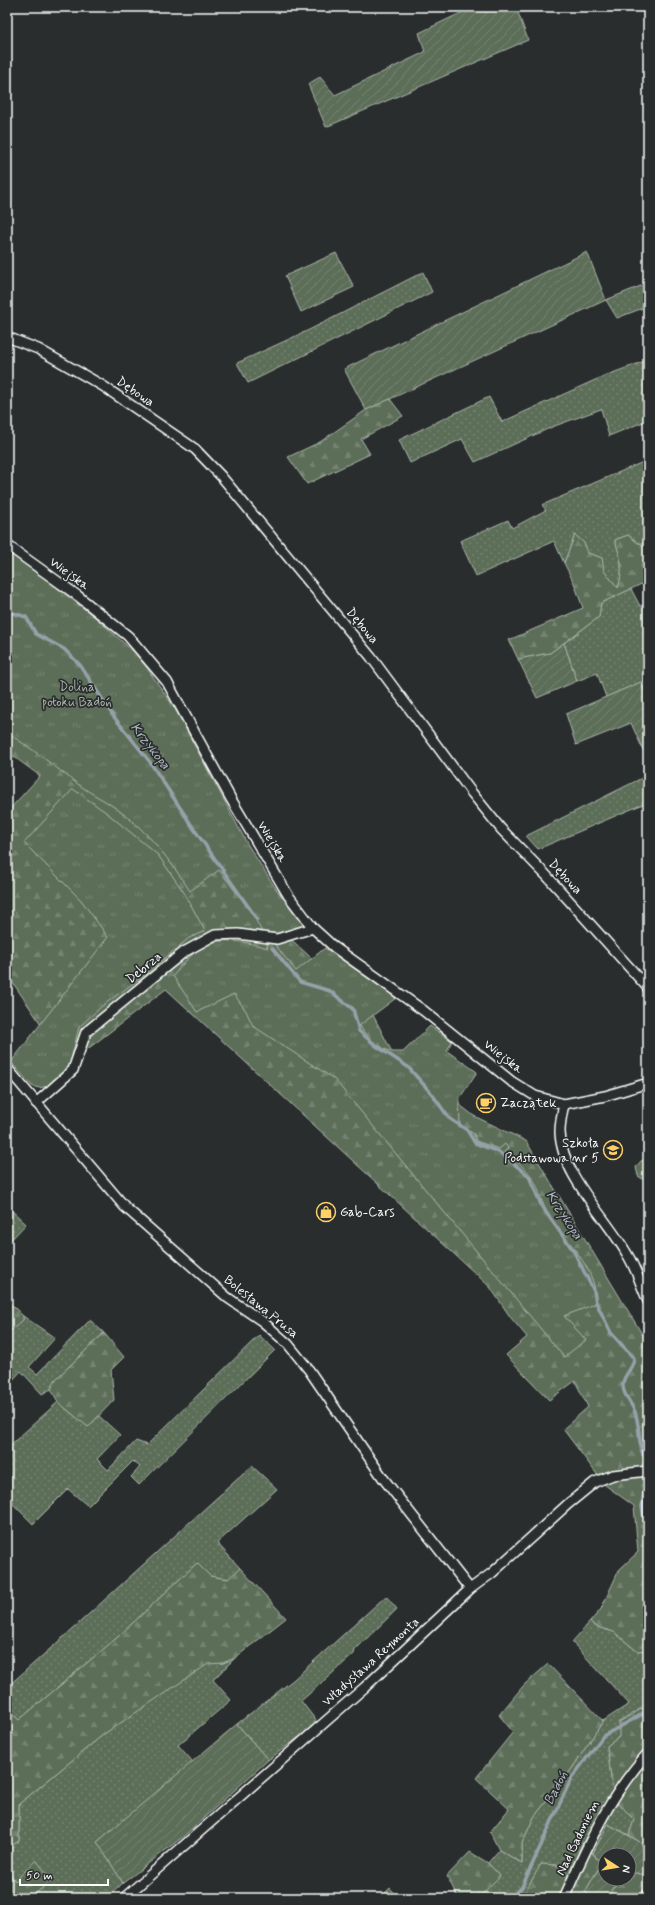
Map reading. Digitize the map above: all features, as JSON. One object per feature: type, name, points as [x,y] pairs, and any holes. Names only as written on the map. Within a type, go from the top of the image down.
[{"type":"street","name":"Dębowa","points":[[7,337],[38,349],[80,372],[114,393],[195,449],[221,476],[371,657],[472,793],[501,829],[546,875],[648,988]]},
{"type":"street","name":"Wiejska","points":[[7,545],[78,596],[128,636],[167,682],[259,847],[288,895],[313,928],[334,947],[424,1011],[511,1081],[535,1096],[564,1104]]},
{"type":"street","name":"Debrza","points":[[36,1103],[73,1070],[86,1032],[184,952],[215,935],[238,934],[278,939],[313,928]]},
{"type":"street","name":"Bolesława Prusa","points":[[7,1068],[125,1207],[228,1298],[262,1321],[288,1344],[309,1370],[383,1478],[470,1590]]},
{"type":"street","points":[[648,1083],[606,1096],[564,1104],[560,1133],[564,1153],[577,1180],[589,1201],[627,1254],[648,1301]]},
{"type":"street","name":"Władysława Reymonta","points":[[124,1898],[365,1687],[470,1590],[492,1573],[568,1504],[595,1482],[613,1475],[648,1471]]},
{"type":"street","name":"Nad Badoniem","points":[[564,1898],[591,1836],[609,1804],[648,1753]]},
{"type":"street","points":[[646,1898],[648,1894]]},
{"type":"green space","points":[[473,7],[516,7],[528,40],[326,127],[308,84],[320,77],[335,95],[425,52],[419,33]]},
{"type":"green space","points":[[587,252],[606,300],[366,410],[344,369]]},
{"type":"green space","points":[[336,253],[354,287],[301,312],[285,276]]},
{"type":"green space","points":[[423,272],[432,292],[248,383],[237,363],[309,330]]},
{"type":"green space","points":[[648,283],[648,306],[617,318],[606,300]]},
{"type":"green space","points":[[648,360],[648,420],[609,436],[601,409],[552,427],[475,462],[462,439],[410,463],[399,440],[489,397],[502,422],[604,376]]},
{"type":"green space","points":[[390,399],[403,416],[361,439],[370,454],[307,484],[288,457],[320,442],[366,410]]},
{"type":"green space","points":[[648,460],[648,526],[644,544],[638,543],[628,535],[615,540],[621,564],[621,576],[618,589],[604,571],[602,558],[588,553],[584,543],[575,535],[564,563],[554,541],[476,576],[460,541],[508,520],[512,528],[546,510],[542,505]]},
{"type":"green space","points":[[648,526],[648,581],[601,603],[599,617],[550,653],[518,659],[509,640],[583,608],[574,583],[564,563],[575,535],[584,543],[588,553],[602,558],[604,571],[618,588],[621,575],[621,564],[615,540],[628,535],[638,543],[644,544]]},
{"type":"green space","name":"Dolina potoku Badoń","points":[[7,551],[96,618],[134,652],[174,707],[248,845],[274,886],[304,926],[304,928],[293,932],[268,936],[296,971],[325,948],[396,998],[360,1025],[365,1033],[374,1042],[389,1051],[403,1052],[430,1026],[452,1041],[447,1051],[477,1072],[459,1099],[460,1125],[474,1134],[476,1141],[499,1149],[505,1144],[508,1148],[504,1152],[522,1166],[531,1176],[536,1184],[546,1210],[586,1266],[592,1279],[595,1291],[595,1304],[564,1316],[586,1340],[564,1357],[334,1079],[253,1026],[246,1011],[234,994],[197,1012],[173,976],[194,953],[204,946],[214,942],[237,941],[268,948],[260,927],[219,870],[190,891],[175,868],[139,827],[112,806],[84,788],[7,733]]},
{"type":"green space","points":[[7,576],[281,930],[373,1015],[392,1052],[474,1116],[526,1141],[648,1344],[648,1497],[645,1499],[648,1526],[648,1650],[637,1651],[614,1632],[597,1627],[590,1622],[601,1609],[619,1570],[638,1552],[634,1506],[605,1485],[563,1429],[588,1407],[575,1381],[549,1400],[506,1355],[527,1337],[511,1318],[490,1287],[166,989],[68,1064],[7,974],[7,812],[40,776],[9,753],[7,754]]},
{"type":"green space","points":[[631,589],[640,606],[648,603],[648,679],[606,697],[597,673],[577,681],[564,643],[599,617],[601,603]]},
{"type":"green space","points":[[564,643],[577,681],[537,698],[518,659],[550,653]]},
{"type":"green space","points":[[641,682],[648,699],[648,750],[644,752],[631,723],[576,745],[566,714]]},
{"type":"green space","points":[[648,775],[648,802],[538,849],[526,836]]},
{"type":"green space","points":[[73,789],[107,813],[158,855],[185,894],[205,931],[189,938],[146,974],[102,1006],[79,1027],[68,1072],[53,1085],[39,1088],[32,1086],[11,1062],[108,937],[81,900],[24,843]]},
{"type":"green space","points":[[648,1158],[647,1182],[638,1176],[636,1167],[641,1161]]},
{"type":"green space","points":[[7,1206],[26,1224],[7,1244]]},
{"type":"green space","points":[[7,1300],[23,1316],[23,1320],[7,1334]]},
{"type":"green space","points":[[23,1316],[55,1338],[29,1367],[37,1374],[90,1320],[104,1333],[56,1379],[51,1389],[42,1394],[21,1371],[9,1384],[7,1383],[7,1334],[23,1320]]},
{"type":"green space","points":[[104,1333],[124,1357],[111,1370],[114,1400],[88,1427],[58,1402],[51,1389],[56,1379]]},
{"type":"green space","points":[[259,1335],[275,1350],[139,1485],[131,1477],[140,1467],[133,1461],[88,1506],[68,1489],[33,1524],[12,1503],[7,1507],[7,1448],[58,1402],[88,1427],[99,1416],[120,1435],[97,1459],[108,1470],[136,1441],[147,1445]]},
{"type":"green space","points":[[252,1466],[277,1489],[217,1543],[240,1568],[229,1579],[210,1576],[197,1563],[119,1636],[19,1720],[7,1709],[7,1687]]},
{"type":"green space","points":[[197,1563],[210,1576],[228,1579],[240,1568],[286,1618],[235,1658],[223,1663],[208,1664],[104,1734],[19,1804],[19,1841],[7,1848],[7,1709],[19,1720],[119,1636]]},
{"type":"green space","points":[[386,1596],[397,1609],[355,1650],[354,1654],[301,1701],[318,1723],[268,1760],[237,1724],[293,1680]]},
{"type":"green space","points":[[590,1622],[597,1627],[614,1632],[637,1651],[648,1650],[648,1705],[638,1710],[619,1737],[607,1746],[613,1792],[582,1844],[572,1866],[541,1864],[524,1894],[525,1898],[478,1898],[500,1876],[488,1863],[499,1850],[522,1863],[522,1843],[534,1817],[571,1770],[603,1721],[629,1704],[572,1642]]},
{"type":"green space","points":[[235,1658],[213,1680],[231,1700],[178,1745],[193,1762],[98,1842],[123,1883],[107,1898],[30,1898],[52,1880],[15,1881],[7,1870],[7,1848],[19,1841],[19,1804],[104,1734],[164,1692],[208,1663],[223,1663]]},
{"type":"green space","points":[[548,1664],[603,1721],[571,1770],[534,1817],[522,1843],[522,1863],[499,1850],[490,1832],[509,1809],[476,1778],[513,1732],[499,1715],[524,1685]]},
{"type":"green space","points":[[648,1705],[648,1745],[613,1792],[607,1746],[619,1737],[619,1722]]},
{"type":"green space","points":[[237,1724],[268,1760],[184,1836],[123,1883],[97,1842]]},
{"type":"green space","points":[[648,1760],[648,1855],[640,1842],[629,1835],[634,1820],[616,1800]]},
{"type":"green space","points":[[616,1800],[634,1820],[629,1835],[608,1824],[593,1853],[589,1849]]},
{"type":"green space","points":[[608,1824],[640,1842],[648,1855],[648,1877],[637,1873],[637,1847],[597,1847],[597,1858],[593,1853]]},
{"type":"green space","points":[[589,1849],[597,1859],[597,1871],[585,1892],[593,1898],[568,1898]]},
{"type":"green space","points":[[470,1852],[488,1863],[500,1876],[478,1898],[458,1898],[447,1876]]},
{"type":"green space","points":[[36,1860],[52,1880],[30,1898],[7,1898],[7,1870],[15,1881]]},
{"type":"green space","points":[[541,1864],[572,1866],[561,1898],[525,1898],[524,1894]]},
{"type":"green space","points":[[597,1871],[597,1887],[614,1887],[607,1898],[593,1898],[585,1892]]},
{"type":"green space","points":[[637,1873],[648,1877],[648,1882],[639,1898],[607,1898],[613,1888],[637,1887]]},
{"type":"green space","points":[[390,1888],[399,1898],[380,1898]]},
{"type":"waterway","name":"Krzykopa","points":[[7,611],[26,617],[36,634],[64,649],[80,665],[114,717],[150,762],[194,829],[257,919]]},
{"type":"waterway","name":"Krzykopa","points":[[272,948],[300,982],[330,991],[353,1009],[359,1031],[375,1045],[408,1067],[432,1094],[449,1118],[467,1130],[475,1143],[499,1152],[529,1176],[542,1207],[573,1250],[594,1291],[596,1302],[611,1333],[634,1358],[634,1362],[625,1377],[623,1387],[637,1417],[640,1444],[643,1455]]},
{"type":"waterway","name":"Krzykopa","points":[[646,1477],[642,1507],[648,1535]]},
{"type":"waterway","name":"Badoń","points":[[511,1898],[522,1887],[571,1779],[603,1736],[648,1711]]},
{"type":"place","name":"Zaczątek","points":[[486,1103]]},
{"type":"place","name":"Szkoła Podstawowa nr 5","points":[[613,1150]]},
{"type":"place","name":"Gab-Cars","points":[[326,1212]]}]
